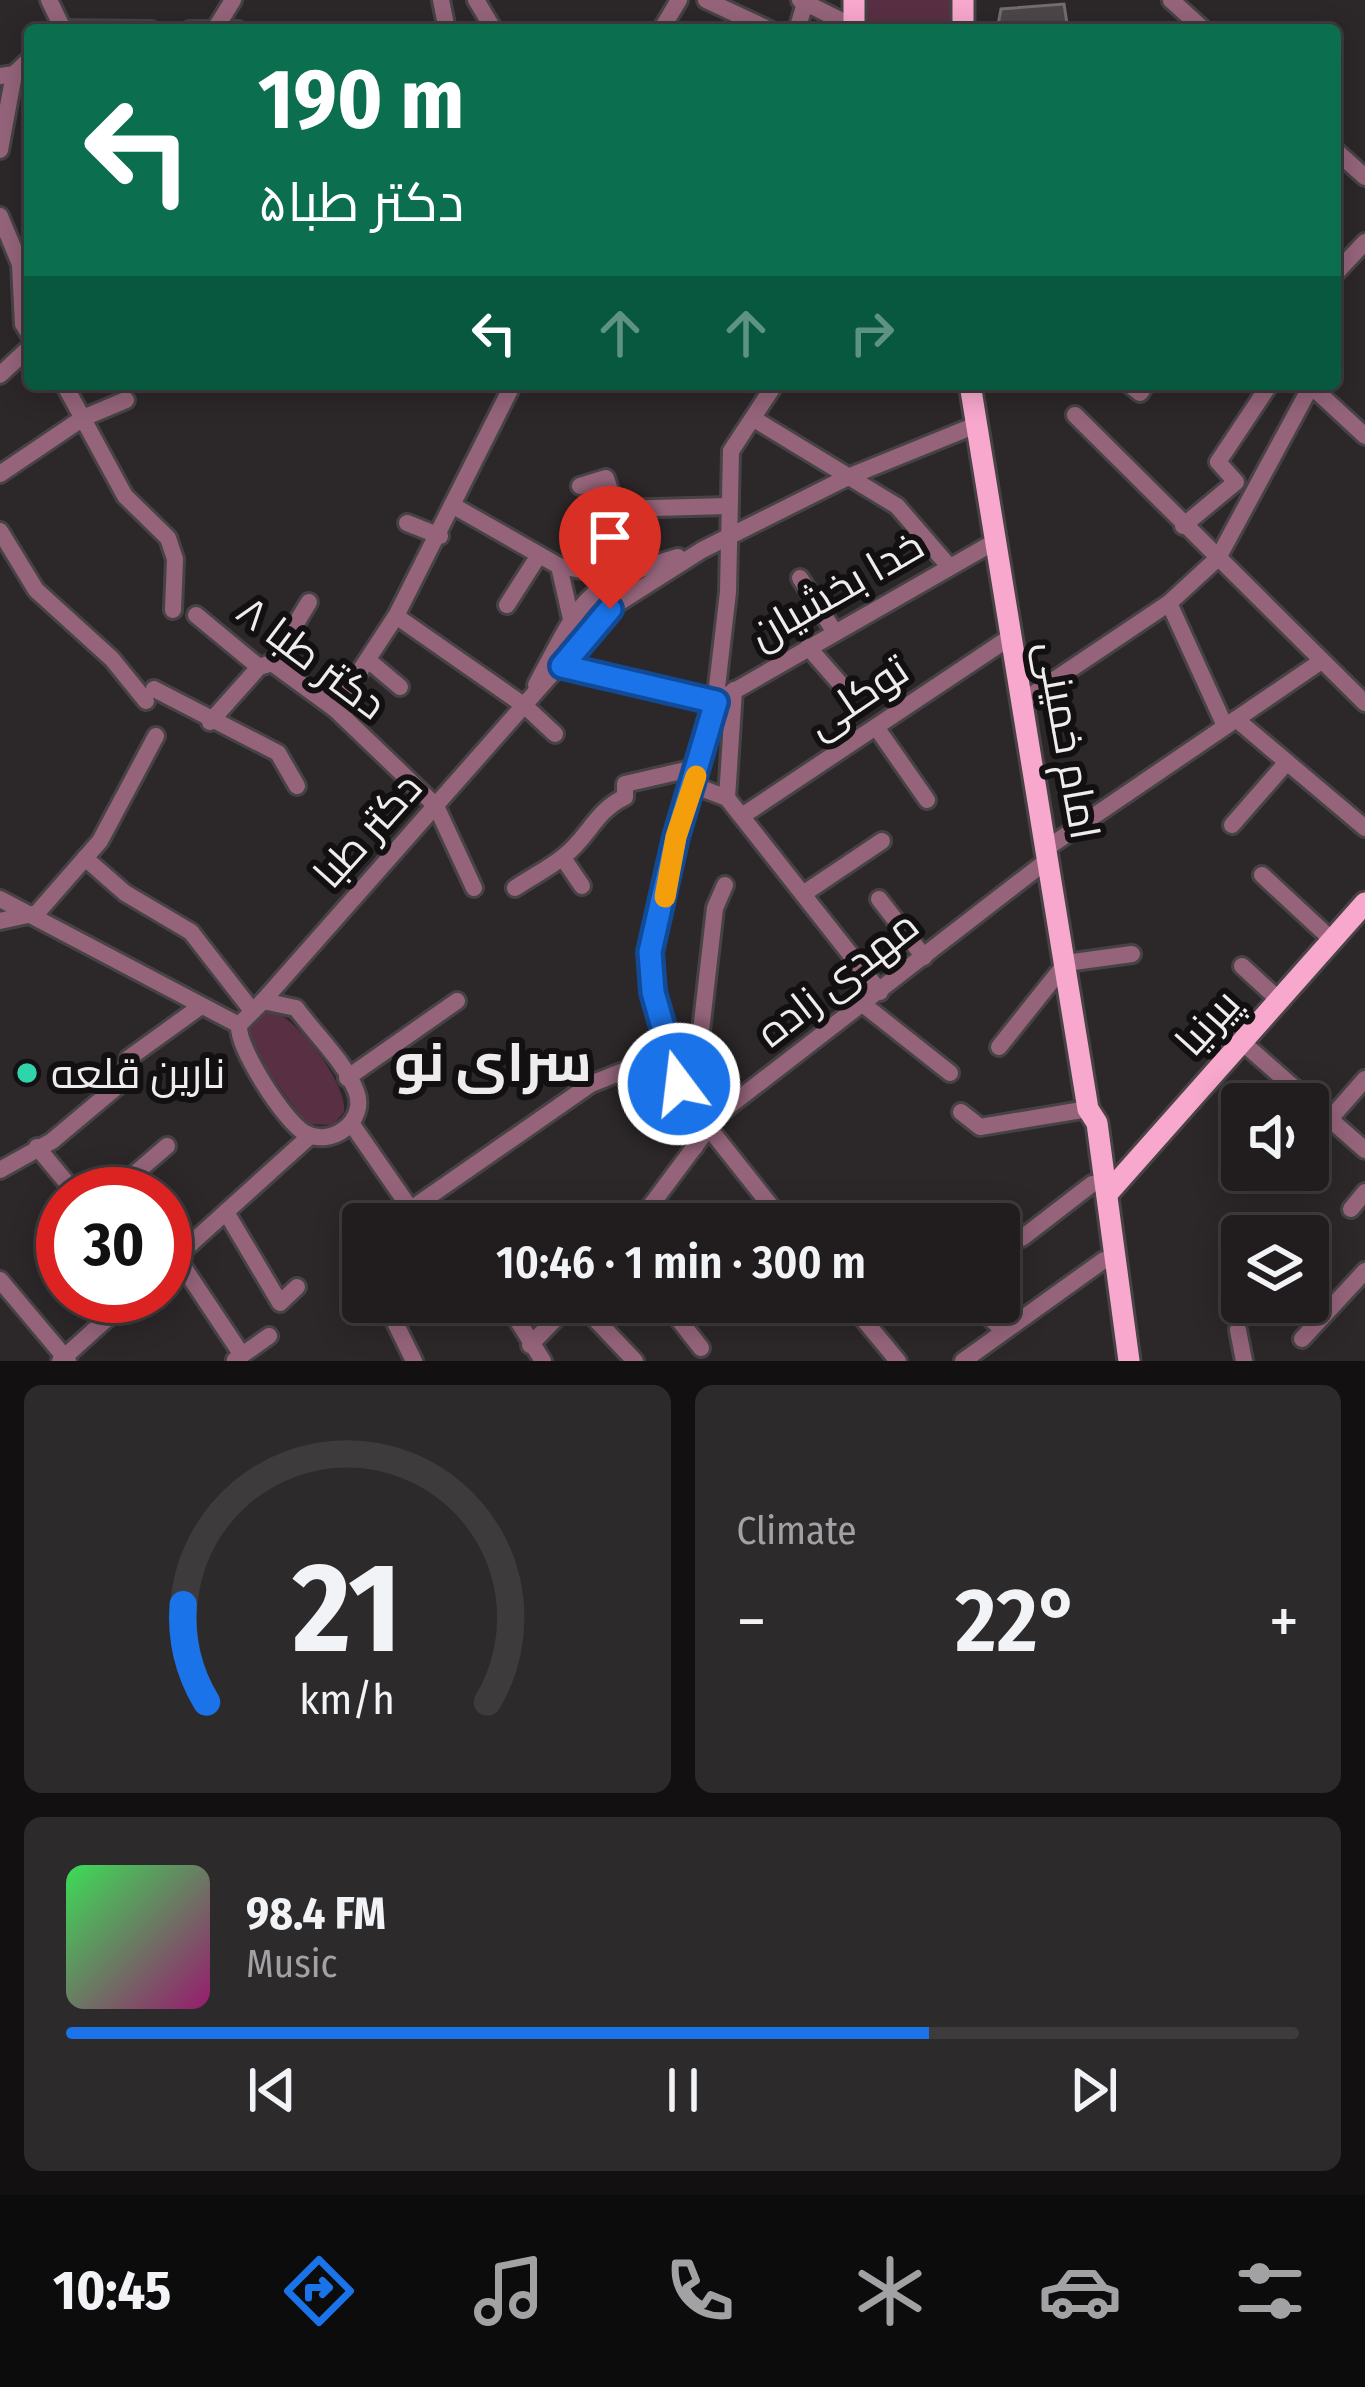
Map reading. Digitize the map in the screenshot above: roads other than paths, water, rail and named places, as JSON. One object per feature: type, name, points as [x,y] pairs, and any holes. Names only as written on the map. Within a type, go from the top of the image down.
[{"type":"main road","name":"امام خمینی","points":[[971,390],[1088,1108],[1096,1123],[1109,1269],[1129,1361]]},
{"type":"main road","name":"پیرنیا","points":[[1100,1188],[1242,1042],[1364,906]]},
{"type":"street","points":[[706,0],[757,24]]},
{"type":"street","points":[[1171,0],[1197,24]]},
{"type":"street","points":[[802,2],[845,24]]},
{"type":"street","points":[[0,150],[7,75]]},
{"type":"street","points":[[1341,155],[1365,177]]},
{"type":"street","points":[[0,216],[20,264],[24,325]]},
{"type":"street","points":[[1341,268],[1365,242]]},
{"type":"street","points":[[0,375],[24,352]]},
{"type":"street","points":[[67,390],[125,496],[169,538],[176,559],[173,610]]},
{"type":"street","points":[[335,709],[396,616],[440,536],[510,390]]},
{"type":"street","points":[[695,1147],[653,992],[650,952],[716,702],[728,592],[731,451],[771,390]]},
{"type":"street","points":[[1184,526],[1236,482],[1218,462],[1266,390]]},
{"type":"street","points":[[1023,701],[1169,603],[1218,559],[1307,390]]},
{"type":"street","points":[[1316,390],[1364,434]]},
{"type":"street","points":[[0,474],[83,418],[126,400]]},
{"type":"street","points":[[1076,416],[1365,704]]},
{"type":"street","points":[[754,419],[897,506],[947,564]]},
{"type":"street","name":"دکتر طبا","points":[[239,1025],[610,609],[727,537],[848,477],[976,425]]},
{"type":"street","points":[[580,486],[606,478],[616,509],[728,506]]},
{"type":"street","points":[[452,505],[559,566],[614,576]]},
{"type":"street","points":[[407,524],[440,536]]},
{"type":"street","points":[[0,531],[36,590],[150,695],[193,706],[210,722],[278,754],[297,786]]},
{"type":"street","name":"خدا بخشیان","points":[[716,702],[947,564],[996,541]]},
{"type":"street","name":"دکتر طبا","points":[[525,706],[571,619],[591,594],[614,576],[702,550]]},
{"type":"street","points":[[507,604],[539,555]]},
{"type":"street","points":[[559,566],[571,619]]},
{"type":"street","points":[[800,578],[834,631]]},
{"type":"street","points":[[591,594],[610,609]]},
{"type":"street","points":[[210,722],[266,665],[309,602]]},
{"type":"street","points":[[1169,603],[1231,723],[1365,828]]},
{"type":"street","name":"دکتر طبا ۸","points":[[196,615],[335,709],[436,806]]},
{"type":"street","points":[[396,616],[525,706],[555,734]]},
{"type":"street","name":"توکلی","points":[[742,816],[1012,636]]},
{"type":"street","points":[[808,647],[843,687]]},
{"type":"street","points":[[368,660],[400,687]]},
{"type":"street","name":"مهدی زاده","points":[[653,1203],[719,1114],[864,1005],[1048,853],[1319,662]]},
{"type":"street","points":[[562,666],[716,702]]},
{"type":"street","points":[[728,798],[734,691]]},
{"type":"street","points":[[877,727],[927,800]]},
{"type":"street","points":[[0,921],[37,914],[85,858],[136,781],[157,736]]},
{"type":"street","points":[[1232,825],[1286,762]]},
{"type":"street","points":[[515,888],[583,839],[592,820],[626,797],[625,784],[699,767]]},
{"type":"street","points":[[693,785],[728,798],[880,992]]},
{"type":"street","points":[[436,806],[474,888]]},
{"type":"street","points":[[803,894],[882,841]]},
{"type":"street","points":[[563,857],[582,886]]},
{"type":"street","points":[[0,898],[239,1025],[241,1048],[300,1131],[333,1136],[351,1123],[358,1102],[347,1078],[296,1008],[256,1004],[191,932],[125,892],[85,858]]},
{"type":"street","points":[[1262,875],[1332,940]]},
{"type":"street","points":[[433,1203],[591,1084],[671,1052],[701,1031],[716,908],[725,885]]},
{"type":"street","points":[[879,899],[924,957]]},
{"type":"street","points":[[999,1047],[1066,963],[1132,954]]},
{"type":"street","points":[[1242,966],[1279,1000]]},
{"type":"street","points":[[347,1078],[457,1001]]},
{"type":"street","points":[[864,1005],[950,1073]]},
{"type":"street","points":[[0,1170],[52,1141],[126,1079],[129,1058],[201,1006]]},
{"type":"street","points":[[1242,1042],[1365,1150]]},
{"type":"street","points":[[1329,1123],[1365,1079]]},
{"type":"street","points":[[961,1112],[980,1127],[1088,1108]]},
{"type":"street","points":[[351,1123],[407,1203]]},
{"type":"street","points":[[709,1128],[768,1203]]},
{"type":"street","points":[[192,1242],[310,1136]]},
{"type":"street","points":[[143,1167],[167,1146]]},
{"type":"street","points":[[37,1147],[54,1167]]},
{"type":"street","points":[[1022,1238],[1100,1188]]},
{"type":"street","points":[[1351,1210],[1365,1192]]},
{"type":"street","points":[[226,1212],[280,1303],[298,1287]]},
{"type":"street","points":[[963,1361],[1003,1331],[1109,1269]]},
{"type":"street","points":[[1302,1339],[1365,1271]]},
{"type":"street","points":[[0,1280],[64,1360],[103,1323]]},
{"type":"street","points":[[192,1292],[238,1358],[269,1336]]},
{"type":"street","points":[[396,1323],[414,1361]]},
{"type":"street","points":[[518,1323],[543,1361]]},
{"type":"street","points":[[530,1345],[554,1323]]},
{"type":"street","points":[[597,1323],[635,1361]]},
{"type":"street","points":[[681,1323],[700,1348]]},
{"type":"street","points":[[866,1323],[898,1361]]},
{"type":"street","points":[[995,1323],[1003,1331]]},
{"type":"street","points":[[1238,1330],[1244,1361]]},
{"type":"place","name":"نارین قلعه","points":[[27,1073]]},
{"type":"district","name":"سرای نو","points":[[493,1062]]}]
